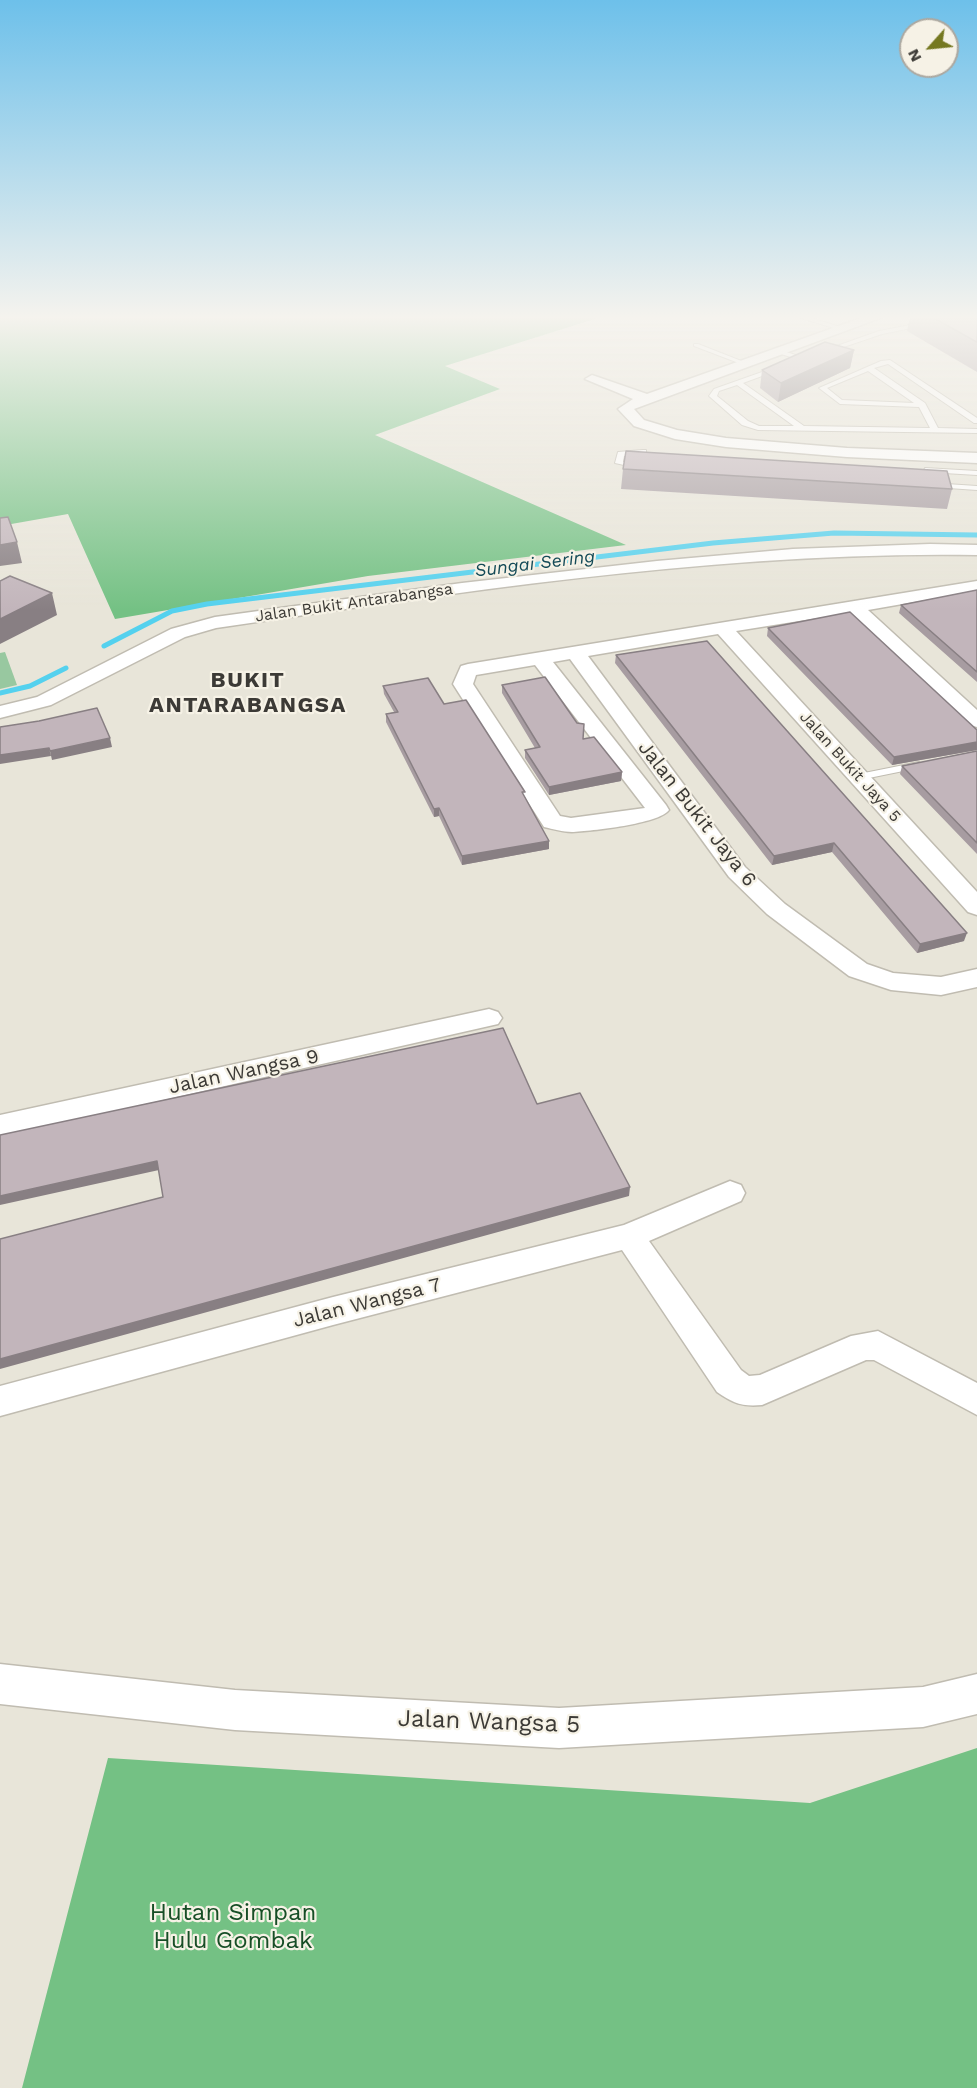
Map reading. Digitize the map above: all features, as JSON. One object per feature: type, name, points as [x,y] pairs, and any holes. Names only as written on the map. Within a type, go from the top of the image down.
[{"type":"street","points":[[626,414],[649,429],[744,445],[977,458]]},
{"type":"street","name":"Jalan Bukit Antarabangsa","points":[[0,712],[44,700],[178,633],[215,622],[526,580],[758,555],[819,550],[977,550]]},
{"type":"street","points":[[540,658],[658,810],[650,814],[561,825],[552,822],[463,684],[468,669],[977,586]]},
{"type":"street","points":[[853,606],[977,721]]},
{"type":"street","name":"Jalan Bukit Jaya 5","points":[[723,628],[977,907]]},
{"type":"street","name":"Jalan Bukit Jaya 6","points":[[575,652],[737,872],[776,909],[858,970],[891,981],[941,986],[977,978]]},
{"type":"street","name":"Jalan Wangsa 9","points":[[0,1126],[489,1018]]},
{"type":"street","name":"Jalan Wangsa 7","points":[[0,1401],[321,1314],[629,1236],[730,1193]]},
{"type":"street","points":[[629,1236],[729,1381],[744,1392],[762,1390],[863,1346],[878,1345],[977,1400]]},
{"type":"street","name":"Jalan Wangsa 5","points":[[0,1684],[236,1710],[559,1728],[923,1707],[977,1694]]},
{"type":"lane","points":[[735,414],[745,423],[758,428],[977,431]]},
{"type":"lane","points":[[782,414],[801,428]]},
{"type":"lane","points":[[927,414],[935,430]]},
{"type":"lane","points":[[648,467],[619,463],[621,454],[652,453]]},
{"type":"lane","points":[[919,470],[977,473]]},
{"type":"lane","points":[[930,485],[977,488]]},
{"type":"lane","points":[[859,777],[934,762]]},
{"type":"green space","points":[[0,414],[431,414],[375,435],[626,545],[368,576],[115,619],[68,514],[0,526]]},
{"type":"green space","points":[[5,652],[17,685],[0,689],[0,653]]},
{"type":"green space","name":"Hutan Simpan Hulu Gombak","points":[[977,1748],[977,2088],[22,2088],[108,1758],[810,1803]]},
{"type":"building","points":[[626,451],[947,471],[952,489],[623,469]]},
{"type":"building","points":[[8,517],[17,542],[0,545],[0,518]]},
{"type":"building","points":[[10,576],[52,593],[0,619],[0,581]]},
{"type":"building","points":[[977,590],[977,672],[901,605]]},
{"type":"building","points":[[850,612],[977,730],[977,742],[894,757],[768,628]]},
{"type":"building","points":[[707,641],[967,933],[920,944],[834,843],[774,856],[616,655]]},
{"type":"building","points":[[545,677],[577,723],[584,724],[583,739],[594,737],[622,772],[549,787],[525,750],[540,747],[502,685]]},
{"type":"building","points":[[428,678],[444,704],[466,700],[525,792],[522,792],[549,841],[462,856],[439,808],[434,809],[386,714],[398,712],[383,686]]},
{"type":"building","points":[[97,708],[110,738],[50,751],[49,748],[0,755],[0,727]]},
{"type":"building","points":[[977,751],[977,843],[902,766]]},
{"type":"building","points":[[503,1028],[537,1104],[580,1093],[630,1187],[0,1359],[0,1239],[163,1197],[157,1161],[0,1196],[0,1135]]},
{"type":"waterway","name":"Sungai Sering","points":[[104,646],[172,611],[207,604],[713,543],[834,533],[977,535]]},
{"type":"waterway","name":"Sungai Sering","points":[[0,693],[30,686],[66,668]]},
{"type":"district","name":"BUKIT ANTARABANGSA","points":[[248,694]]}]
